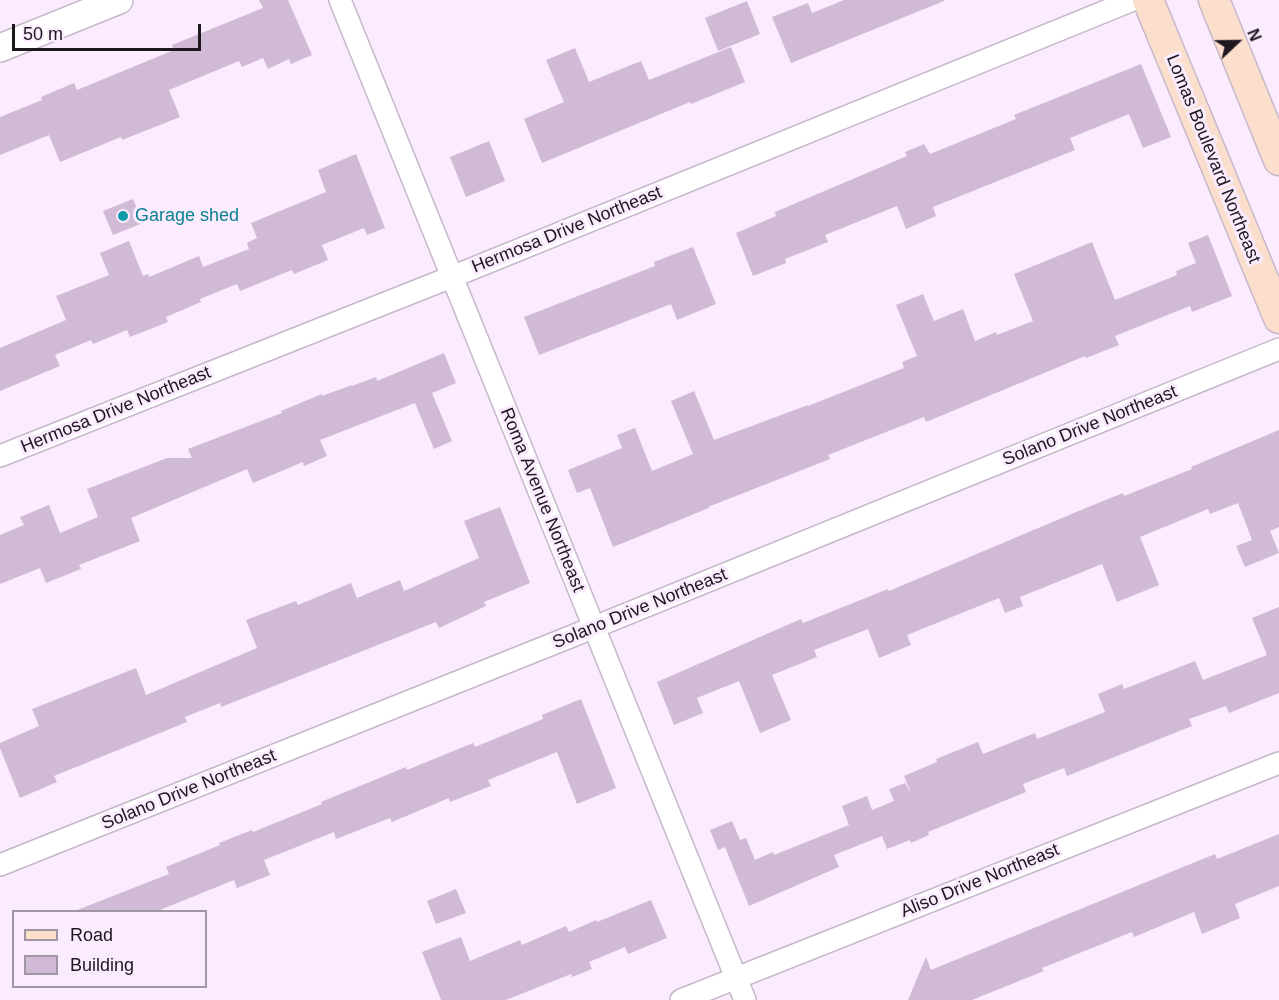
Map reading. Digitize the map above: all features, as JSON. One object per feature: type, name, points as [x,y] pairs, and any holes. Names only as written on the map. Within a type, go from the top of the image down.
[{"type":"main road","name":"Lomas Boulevard Northeast","points":[[1148,0],[1279,318]]},
{"type":"main road","points":[[1214,0],[1279,159]]},
{"type":"street","points":[[0,48],[119,0]]},
{"type":"street","name":"Roma Avenue Northeast","points":[[340,0],[746,1000]]},
{"type":"street","name":"Hermosa Drive Northeast","points":[[0,456],[452,277],[1133,0]]},
{"type":"street","name":"Solano Drive Northeast","points":[[0,865],[594,628],[1279,349]]},
{"type":"street","name":"Aliso Drive Northeast","points":[[681,1000],[1279,763]]},
{"type":"building","points":[[259,0],[288,0],[312,55],[291,64],[289,59],[268,69],[263,58],[242,67],[239,61],[169,90],[180,117],[122,140],[121,137],[60,162],[49,135],[0,155],[0,117],[42,100],[41,97],[74,83],[77,90],[174,50],[172,45],[263,8]]},
{"type":"building","points":[[844,0],[944,1],[791,63],[772,17],[808,3],[812,13]]},
{"type":"building","points":[[747,1],[760,34],[718,51],[705,18]]},
{"type":"building","points":[[731,47],[745,82],[691,104],[690,102],[542,163],[524,119],[564,102],[546,60],[575,48],[589,82],[641,61],[649,80]]},
{"type":"building","points":[[1141,64],[1171,137],[1143,148],[1129,114],[1070,138],[1075,150],[933,207],[936,216],[906,229],[897,206],[825,235],[828,242],[785,259],[786,263],[753,276],[736,233],[776,216],[775,212],[907,156],[905,152],[924,144],[930,154],[1016,119],[1014,115]]},
{"type":"building","points":[[489,141],[505,181],[466,197],[450,157]]},
{"type":"building","points":[[356,154],[385,228],[367,235],[364,228],[322,245],[328,260],[294,274],[292,270],[240,291],[237,284],[200,299],[201,302],[166,317],[168,322],[130,337],[127,330],[93,344],[91,340],[55,355],[60,366],[0,391],[0,348],[66,320],[56,296],[109,275],[100,253],[129,241],[143,276],[148,274],[149,277],[199,256],[203,267],[249,249],[247,243],[257,238],[251,223],[326,192],[318,170]]},
{"type":"building","name":"Garage shed","points":[[133,199],[143,223],[113,235],[103,211]]},
{"type":"building","points":[[1208,235],[1232,296],[1192,312],[1190,306],[1115,336],[1119,345],[1086,358],[1085,356],[926,422],[924,417],[828,455],[830,459],[613,547],[590,488],[577,493],[568,470],[622,448],[617,435],[635,428],[652,471],[693,454],[671,401],[694,391],[714,440],[904,368],[902,362],[917,356],[896,305],[923,294],[934,321],[963,309],[975,341],[1033,321],[1014,274],[1092,242],[1115,300],[1177,275],[1176,271],[1196,263],[1188,243]]},
{"type":"building","points":[[693,247],[716,304],[677,320],[671,304],[539,355],[524,317],[655,266],[654,262]]},
{"type":"building","points":[[444,353],[456,383],[432,393],[452,441],[434,449],[415,403],[320,440],[327,456],[304,466],[303,462],[253,483],[247,469],[131,518],[140,541],[79,565],[81,569],[46,583],[40,568],[0,584],[0,535],[24,525],[20,517],[49,505],[60,533],[98,517],[87,489],[167,458],[192,458],[188,449],[282,413],[281,411],[322,394],[322,396],[376,377],[377,381]]},
{"type":"building","points":[[1279,430],[1279,527],[1270,531],[1279,553],[1245,567],[1236,546],[1252,540],[1238,503],[1210,514],[1208,509],[1140,537],[1159,585],[1117,602],[1102,564],[1020,597],[1023,606],[1005,613],[999,598],[907,635],[911,645],[879,658],[868,629],[814,650],[817,657],[772,675],[791,720],[760,733],[739,681],[697,698],[703,713],[674,725],[657,682],[801,619],[803,623],[888,589],[889,591],[1123,493],[1124,496],[1192,469],[1191,467]]},
{"type":"building","points":[[500,507],[530,583],[484,602],[486,606],[439,628],[436,622],[221,707],[220,703],[185,717],[187,722],[54,776],[57,782],[20,798],[0,743],[39,726],[32,709],[136,668],[146,695],[257,648],[246,620],[296,601],[298,605],[351,583],[357,598],[400,580],[404,591],[479,558],[464,521]]},
{"type":"building","points":[[1279,607],[1279,693],[1229,713],[1226,706],[1189,719],[1192,726],[1067,776],[1064,768],[1023,784],[1026,792],[928,832],[929,835],[911,843],[910,840],[887,849],[882,836],[834,855],[839,867],[749,906],[725,847],[718,850],[710,830],[732,821],[740,840],[746,838],[755,860],[773,852],[774,855],[849,825],[842,806],[867,796],[872,810],[894,801],[889,789],[905,783],[911,793],[904,776],[937,762],[936,759],[978,742],[983,754],[1035,733],[1037,739],[1105,712],[1098,694],[1122,684],[1124,689],[1195,661],[1203,680],[1267,655],[1252,618]]},
{"type":"building","points":[[581,699],[616,788],[577,804],[557,752],[488,780],[491,786],[450,802],[449,798],[392,822],[390,818],[336,839],[334,832],[264,860],[270,875],[237,888],[234,880],[160,910],[77,910],[169,874],[166,867],[220,845],[219,843],[322,804],[321,802],[406,767],[407,770],[473,743],[475,747],[543,719],[542,715]]},
{"type":"building","points":[[1279,834],[1279,886],[1235,904],[1240,918],[1202,934],[1194,912],[1134,937],[1132,932],[1042,968],[1044,971],[972,1000],[908,1000],[926,957],[931,970],[1215,854],[1217,859]]},
{"type":"building","points":[[456,889],[466,913],[436,924],[427,901]]},
{"type":"building","points":[[651,900],[667,938],[628,954],[625,947],[589,962],[592,969],[572,977],[571,974],[506,1000],[441,1000],[422,952],[461,937],[470,961],[520,940],[522,945],[566,926],[569,932]]},
{"type":"place","name":"Garage shed","points":[[123,216]]}]
